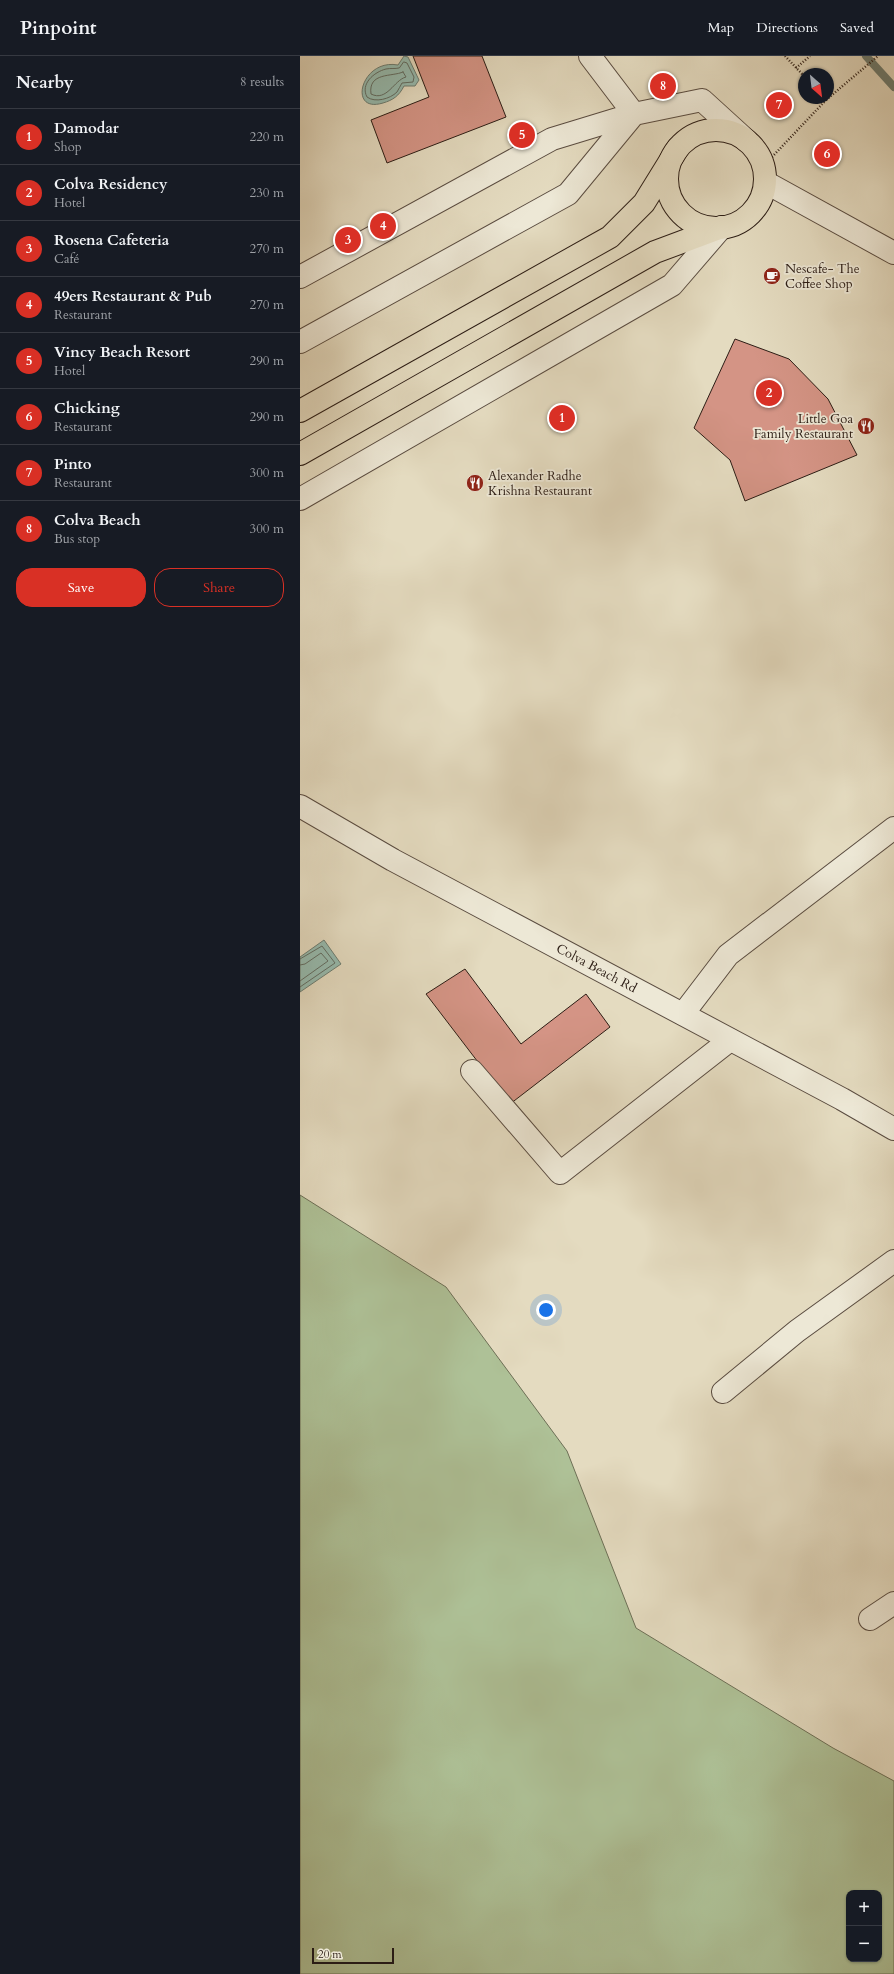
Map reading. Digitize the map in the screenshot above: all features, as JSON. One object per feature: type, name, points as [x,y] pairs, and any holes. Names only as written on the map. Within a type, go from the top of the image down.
[{"type":"main road","points":[[300,411],[610,237],[644,203],[678,148],[689,138],[703,132],[719,130],[734,133],[747,141],[758,152],[765,174],[761,198],[751,212],[738,222],[655,252],[300,454]]},
{"type":"main road","points":[[678,148],[670,162],[667,177],[669,194],[677,209],[690,220],[705,226],[722,227]]},
{"type":"street","points":[[590,56],[634,114]]},
{"type":"street","points":[[300,277],[552,139],[634,114],[702,100],[747,141]]},
{"type":"street","points":[[300,342],[568,194],[634,114]]},
{"type":"street","points":[[765,174],[894,253]]},
{"type":"street","points":[[300,499],[672,286],[722,227]]},
{"type":"street","name":"Colva Beach Rd","points":[[300,806],[393,860],[683,1014],[894,1129]]},
{"type":"street","points":[[683,1014],[728,955],[894,828]]},
{"type":"street","points":[[472,1071],[560,1173],[730,1040]]},
{"type":"street","points":[[722,1392],[797,1331],[894,1261]]},
{"type":"street","points":[[870,1619],[894,1602]]},
{"type":"path","points":[[785,56],[796,68],[810,56]]},
{"type":"path","points":[[834,92],[878,56]]},
{"type":"path","points":[[765,174],[821,104]]},
{"type":"green space","points":[[300,1195],[446,1287],[567,1451],[636,1628],[833,1748],[894,1781],[894,1974],[300,1974]]},
{"type":"water","points":[[404,56],[408,57],[419,80],[415,86],[404,86],[395,97],[383,103],[372,104],[365,101],[362,94],[363,86],[368,77],[375,70],[385,65],[398,65]]},
{"type":"water","points":[[324,940],[341,964],[300,992],[300,957]]},
{"type":"building","points":[[413,56],[482,56],[506,117],[387,163],[371,120],[429,97]]},
{"type":"building","points":[[735,339],[789,359],[828,399],[857,455],[745,501],[730,460],[694,428]]},
{"type":"building","points":[[465,969],[521,1044],[586,994],[610,1027],[510,1104],[426,994]]},
{"type":"waterway","points":[[866,56],[894,87]]},
{"type":"place","name":"Colva Beach","points":[[663,86]]},
{"type":"place","name":"Pinto","points":[[779,105]]},
{"type":"place","name":"Vincy Beach Resort","points":[[522,135]]},
{"type":"place","name":"Chicking","points":[[827,154]]},
{"type":"place","name":"49ers Restaurant & Pub","points":[[383,226]]},
{"type":"place","name":"Rosena Cafeteria","points":[[348,240]]},
{"type":"place","name":"Nescafe- The Coffee Shop","points":[[772,276]]},
{"type":"place","name":"Colva Residency","points":[[769,393]]},
{"type":"place","name":"Damodar","points":[[562,418]]},
{"type":"place","name":"Little Goa Family Restaurant","points":[[866,426]]},
{"type":"place","name":"Alexander Radhe Krishna Restaurant","points":[[475,483]]}]
